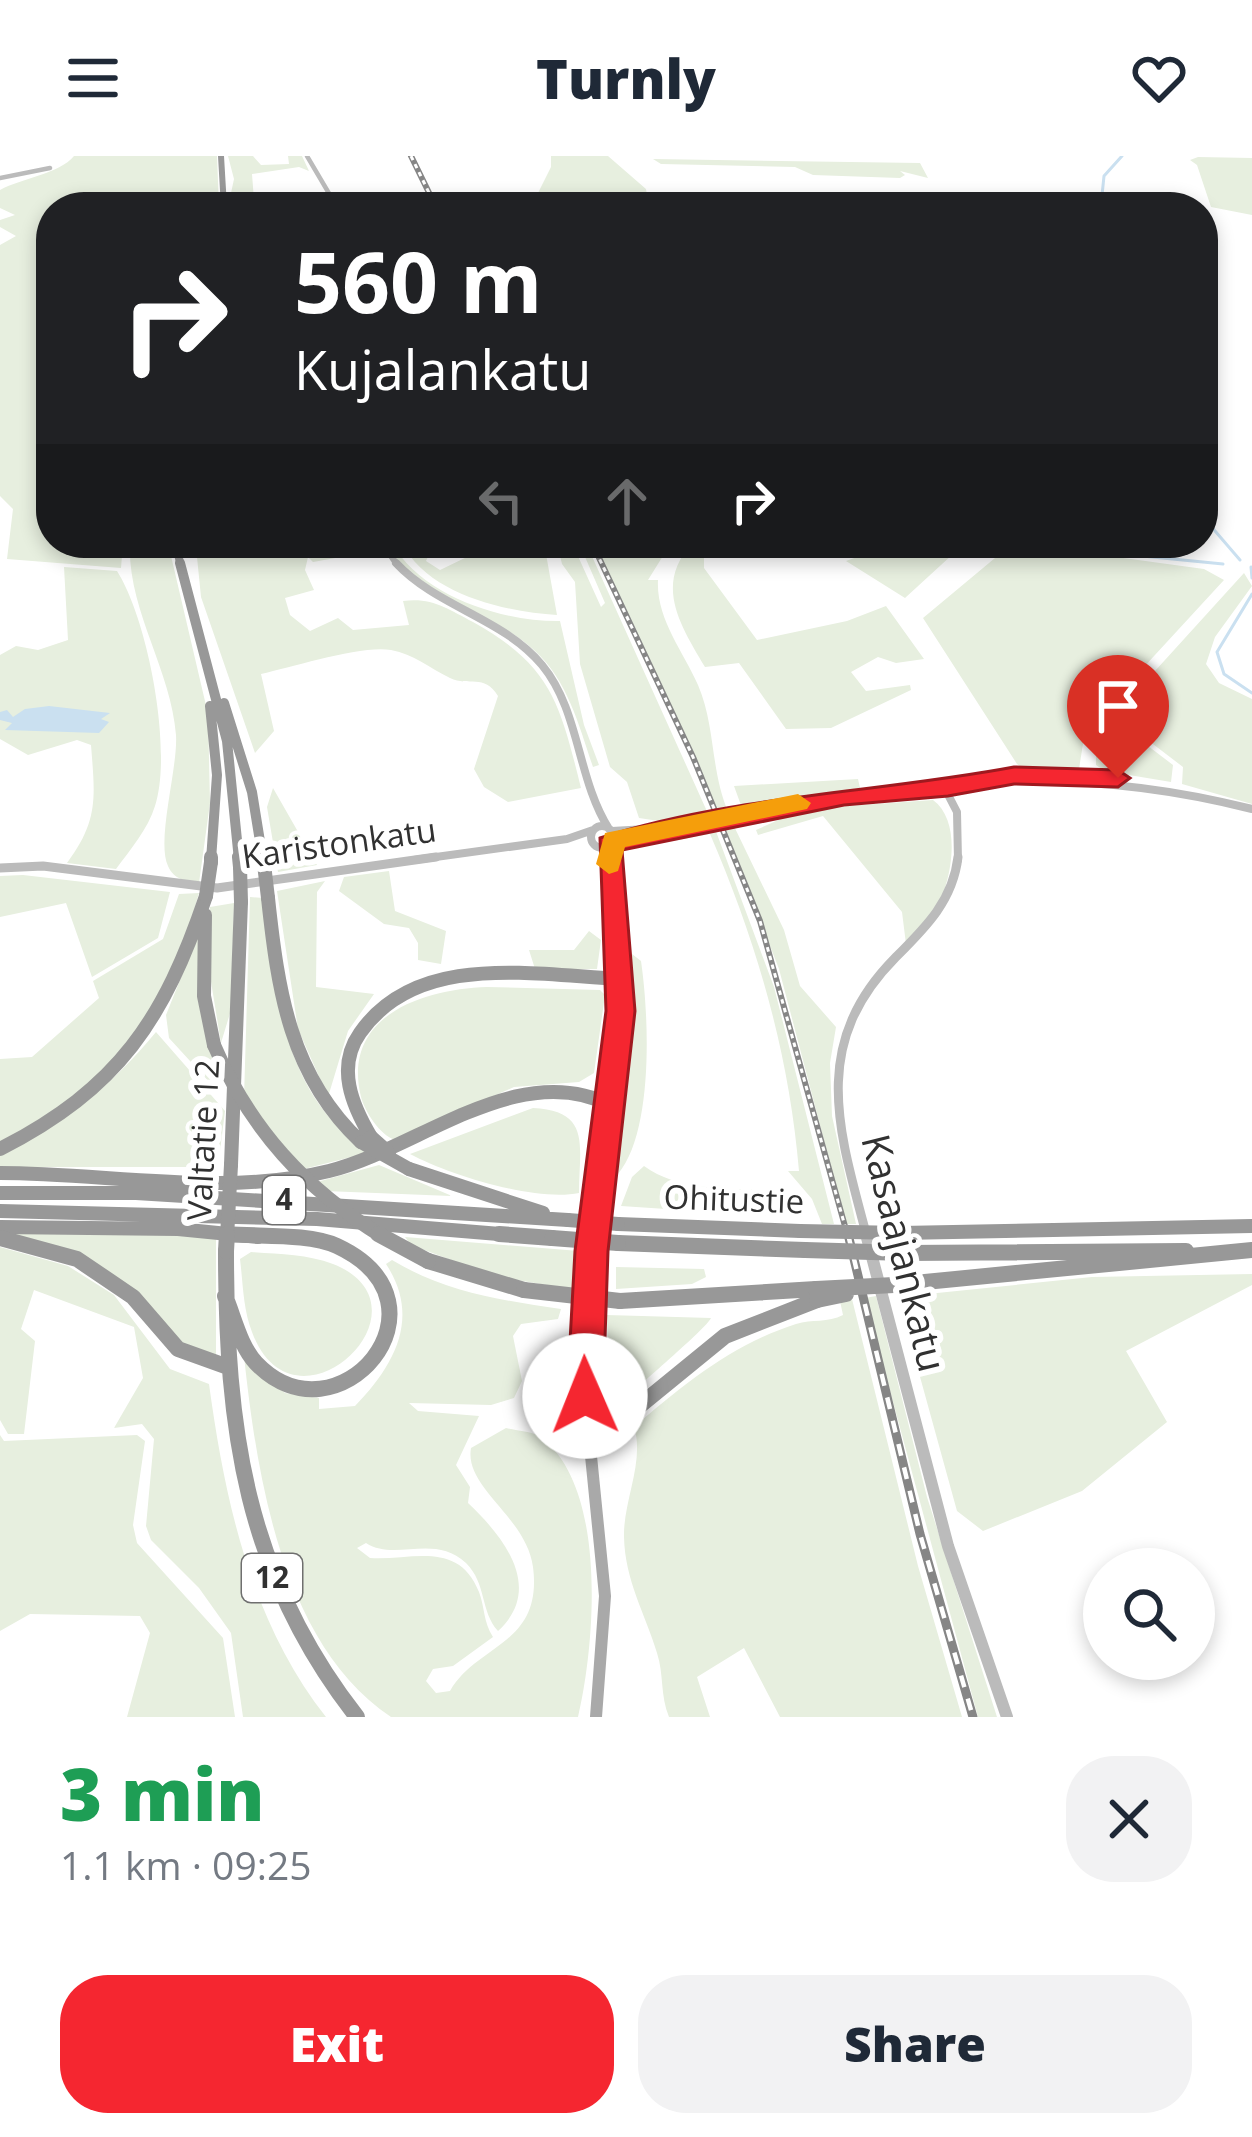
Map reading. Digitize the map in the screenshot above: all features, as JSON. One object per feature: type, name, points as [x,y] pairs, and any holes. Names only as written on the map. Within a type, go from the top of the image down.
[{"type":"highway","points":[[220,156],[223,192]]},
{"type":"highway","name":"Valtatie 12","points":[[179,558],[231,765],[241,867],[226,1251],[228,1367],[250,1505],[274,1582],[303,1646],[357,1717]]},
{"type":"highway","name":"12","points":[[196,622],[252,792],[302,1071],[329,1116],[409,1169],[568,1220]]},
{"type":"highway","name":"12","points":[[196,622],[217,747],[204,996],[214,1045],[250,1119],[303,1182],[347,1217],[428,1261],[524,1290],[620,1301],[816,1294]]},
{"type":"highway","points":[[0,1149],[79,1105],[141,1045],[173,988],[206,896]]},
{"type":"highway","points":[[366,1140],[350,1099],[351,1048],[369,1018],[400,994],[460,977],[622,979]]},
{"type":"highway","points":[[0,1173],[303,1177],[362,1162],[508,1099],[570,1091],[607,1102]]},
{"type":"highway","name":"Ohitustie","points":[[0,1193],[180,1195],[800,1231],[1252,1226]]},
{"type":"highway","name":"Ohitustie","points":[[0,1211],[294,1218],[618,1243],[805,1250],[1252,1250]]},
{"type":"highway","points":[[0,1227],[178,1229],[333,1244],[370,1263],[386,1285],[393,1317],[385,1344],[366,1369],[341,1385],[305,1391],[285,1386],[256,1364],[225,1296]]},
{"type":"highway","points":[[0,1238],[77,1259],[133,1297],[178,1349],[228,1367]]},
{"type":"highway","points":[[588,1437],[627,1416],[725,1336],[816,1294],[1252,1250]]},
{"type":"main road","points":[[596,1717],[605,1596],[588,1437],[585,1329],[622,979]]},
{"type":"street","points":[[307,156],[329,192]]},
{"type":"street","points":[[0,178],[50,168]]},
{"type":"street","points":[[392,558],[429,593],[508,638],[542,666],[566,708],[606,839],[622,979]]},
{"type":"street","points":[[606,839],[844,796],[1014,775],[1118,778],[1252,809]]},
{"type":"street","name":"Kasaajankatu","points":[[943,786],[959,829],[958,861],[943,907],[926,933],[873,983],[849,1019],[837,1091],[888,1324],[955,1562],[1006,1717]]},
{"type":"street","points":[[594,830],[596,805]]},
{"type":"street","name":"Karistonkatu","points":[[0,868],[43,866],[217,888],[567,838],[594,830],[606,839]]},
{"type":"street","name":"Karistonkatu","points":[[567,838],[606,839]]},
{"type":"green space","points":[[74,156],[217,156],[218,192],[36,192],[36,558],[122,558],[121,568],[7,559],[13,509],[0,496],[0,245],[16,236],[0,227],[0,220],[15,215],[0,208],[0,190]]},
{"type":"green space","points":[[228,156],[253,156],[261,165],[289,164],[288,156],[302,156],[309,171],[299,167],[252,174],[253,192],[231,192],[234,179]]},
{"type":"green space","points":[[551,156],[608,156],[646,192],[538,192],[551,167]]},
{"type":"green space","points":[[1252,158],[1252,215],[1218,208],[1218,192],[1206,192],[1197,165],[1190,160]]},
{"type":"green space","points":[[653,159],[920,163],[928,178],[900,171],[905,175],[900,178],[813,175],[795,167],[661,164]]},
{"type":"green space","points":[[131,558],[172,558],[208,714],[210,803],[199,883],[174,874],[165,854],[176,735]]},
{"type":"green space","points":[[197,558],[308,558],[305,570],[314,590],[285,598],[290,615],[310,631],[338,618],[353,630],[409,625],[403,601],[440,605],[499,638],[536,672],[558,710],[581,788],[508,802],[484,787],[474,769],[498,696],[487,685],[450,678],[391,650],[345,654],[261,674],[274,731],[255,753],[201,597]]},
{"type":"green space","points":[[396,558],[402,558],[443,591],[489,611],[560,621],[584,725],[599,765],[593,767],[564,690],[535,651],[435,592]]},
{"type":"green space","points":[[412,558],[427,558],[440,570],[465,558],[547,558],[557,615],[514,610],[469,597]]},
{"type":"green space","points":[[561,558],[579,558],[601,607],[605,603],[586,558],[593,558],[710,818],[679,824],[639,818],[627,782],[610,767],[580,664],[575,582]]},
{"type":"green space","points":[[601,558],[662,558],[648,580],[658,580],[661,608],[704,701],[729,814],[719,816]]},
{"type":"green space","points":[[681,558],[704,558],[704,568],[757,640],[847,621],[886,606],[924,659],[896,663],[878,657],[851,672],[866,691],[910,685],[911,690],[831,728],[786,729],[739,663],[705,667],[680,621],[675,574]]},
{"type":"green space","points":[[854,558],[949,558],[905,598],[846,561]]},
{"type":"green space","points":[[995,558],[1123,558],[1204,569],[1224,580],[1085,731],[1079,769],[1025,770],[1017,764],[923,618]]},
{"type":"green space","points":[[64,567],[117,571],[139,621],[154,686],[160,782],[143,831],[116,869],[67,863],[90,820],[91,745],[77,740],[28,755],[0,739],[0,655],[16,646],[38,650],[68,640]]},
{"type":"green space","points":[[1244,573],[1252,586],[1215,637],[1206,664],[1219,683],[1252,699],[1252,804],[1182,784],[1183,767],[1115,715]]},
{"type":"green space","points":[[1110,717],[1173,765],[1171,782],[1105,771],[1096,765],[1096,735]]},
{"type":"green space","points":[[858,779],[860,788],[742,808],[734,786]]},
{"type":"green space","points":[[273,788],[317,865],[278,872],[267,807]]},
{"type":"green space","points":[[933,800],[949,823],[949,872],[933,916],[906,944],[902,912],[823,816],[758,835],[756,830],[803,809]]},
{"type":"green space","points":[[732,822],[784,930],[800,986],[836,1027],[830,1063],[832,1116],[856,1224],[846,1224],[779,969],[723,824]]},
{"type":"green space","points":[[714,826],[774,987],[834,1224],[822,1224],[812,1199],[788,1171],[799,1171],[779,1041],[756,957],[710,834],[640,847]]},
{"type":"green space","points":[[389,871],[395,911],[446,931],[441,964],[418,960],[418,943],[409,928],[384,924],[339,891],[344,877]]},
{"type":"green space","points":[[0,876],[170,892],[158,938],[92,977],[66,903],[0,917]]},
{"type":"green space","points":[[325,881],[317,892],[316,987],[374,994],[348,1031],[328,1097],[298,1029],[277,891]]},
{"type":"green space","points":[[199,893],[169,978],[130,1042],[75,1095],[0,1144],[0,1059],[32,1057],[99,998],[93,981],[163,939],[179,894]]},
{"type":"green space","points":[[250,897],[263,898],[280,1005],[299,1070],[338,1127],[367,1153],[300,1170],[244,1098]]},
{"type":"green space","points":[[234,903],[231,1010],[221,1043],[206,951],[210,907]]},
{"type":"green space","points":[[200,930],[198,1000],[215,1064],[212,1085],[169,1038],[166,1015]]},
{"type":"green space","points":[[589,931],[601,940],[597,969],[535,969],[529,950],[574,950]]},
{"type":"green space","points":[[632,954],[641,961],[644,984],[646,1072],[638,1130],[618,1174]]},
{"type":"green space","points":[[487,987],[600,990],[605,995],[594,1073],[579,1082],[514,1087],[395,1140],[389,1137],[374,1122],[361,1097],[358,1069],[363,1046],[375,1027],[414,1001]]},
{"type":"green space","points":[[156,1032],[225,1111],[218,1167],[0,1167],[0,1154],[85,1102]]},
{"type":"green space","points":[[533,1108],[565,1116],[573,1124],[580,1146],[579,1193],[540,1194],[493,1185],[410,1154]]},
{"type":"green space","points":[[379,1165],[452,1196],[325,1191],[317,1182]]},
{"type":"green space","points":[[644,1166],[694,1186],[788,1190],[794,1198],[786,1217],[621,1206],[632,1177]]},
{"type":"green space","points":[[0,1234],[216,1237],[216,1355],[181,1345],[128,1286]]},
{"type":"green space","points":[[405,1237],[579,1251],[576,1290],[494,1276],[411,1245]]},
{"type":"green space","points":[[0,1247],[68,1266],[114,1295],[170,1369],[209,1384],[223,1472],[245,1559],[278,1641],[326,1717],[243,1717],[231,1633],[199,1588],[151,1540],[146,1526],[154,1439],[142,1424],[114,1428],[143,1378],[134,1327],[34,1290],[21,1329],[35,1341],[24,1434],[8,1434],[0,1420]]},
{"type":"green space","points":[[251,1252],[323,1261],[362,1284],[372,1309],[366,1334],[349,1357],[325,1372],[298,1376],[272,1364],[247,1314],[240,1259]]},
{"type":"green space","points":[[392,1260],[453,1287],[561,1309],[558,1319],[521,1324],[513,1336],[522,1381],[514,1398],[491,1405],[409,1403],[418,1411],[479,1416],[456,1465],[470,1487],[468,1503],[514,1563],[518,1598],[512,1615],[498,1631],[473,1571],[454,1554],[428,1548],[389,1550],[366,1543],[357,1548],[370,1558],[446,1559],[470,1575],[493,1637],[453,1666],[433,1669],[426,1681],[436,1693],[450,1691],[518,1628],[533,1593],[528,1549],[477,1476],[471,1448],[506,1428],[542,1438],[563,1462],[578,1493],[587,1530],[591,1611],[578,1717],[391,1717],[354,1685],[324,1647],[300,1602],[267,1504],[244,1356],[285,1393],[319,1398],[319,1409],[355,1406],[382,1374],[399,1340],[402,1303],[386,1264]]},
{"type":"green space","points":[[616,1267],[704,1269],[706,1277],[692,1284],[616,1289]]},
{"type":"green space","points":[[1252,1274],[1252,1285],[1126,1351],[1167,1422],[1082,1491],[983,1531],[957,1511],[898,1297],[1092,1277]]},
{"type":"green space","points":[[876,1296],[927,1497],[997,1717],[978,1717],[865,1298]]},
{"type":"green space","points":[[852,1299],[918,1566],[962,1717],[780,1717],[744,1648],[697,1677],[710,1717],[669,1717],[659,1661],[625,1553],[637,1453],[634,1427],[730,1354],[796,1324],[843,1315],[840,1301]]},
{"type":"green space","points":[[607,1315],[711,1318],[620,1404],[609,1380]]},
{"type":"green space","points":[[0,1435],[4,1441],[137,1435],[145,1441],[133,1525],[137,1543],[223,1638],[235,1717],[127,1717],[150,1633],[140,1616],[30,1614],[0,1631]]},
{"type":"water","points":[[49,706],[110,713],[101,719],[109,722],[99,733],[5,730],[12,723],[0,720],[0,712],[7,710],[13,717],[25,709]]},
{"type":"waterway","points":[[1102,192],[1104,176],[1122,156]]},
{"type":"waterway","points":[[1218,534],[1240,560]]},
{"type":"waterway","points":[[1162,558],[1223,564]]},
{"type":"waterway","points":[[1251,567],[1252,578]]},
{"type":"waterway","points":[[1252,594],[1217,652],[1224,674],[1252,693]]},
{"type":"railway","points":[[411,156],[429,192]]},
{"type":"railway","points":[[599,558],[693,757],[760,921],[848,1237]]},
{"type":"railway","points":[[848,1234],[920,1534],[973,1717]]},
{"type":"slow traffic","points":[[609,864],[609,844],[614,840],[798,803]]},
{"type":"route","points":[[585,1396],[591,1251],[612,1106],[622,979],[609,844],[653,830],[844,796],[948,788],[1014,775],[1118,778]]}]
